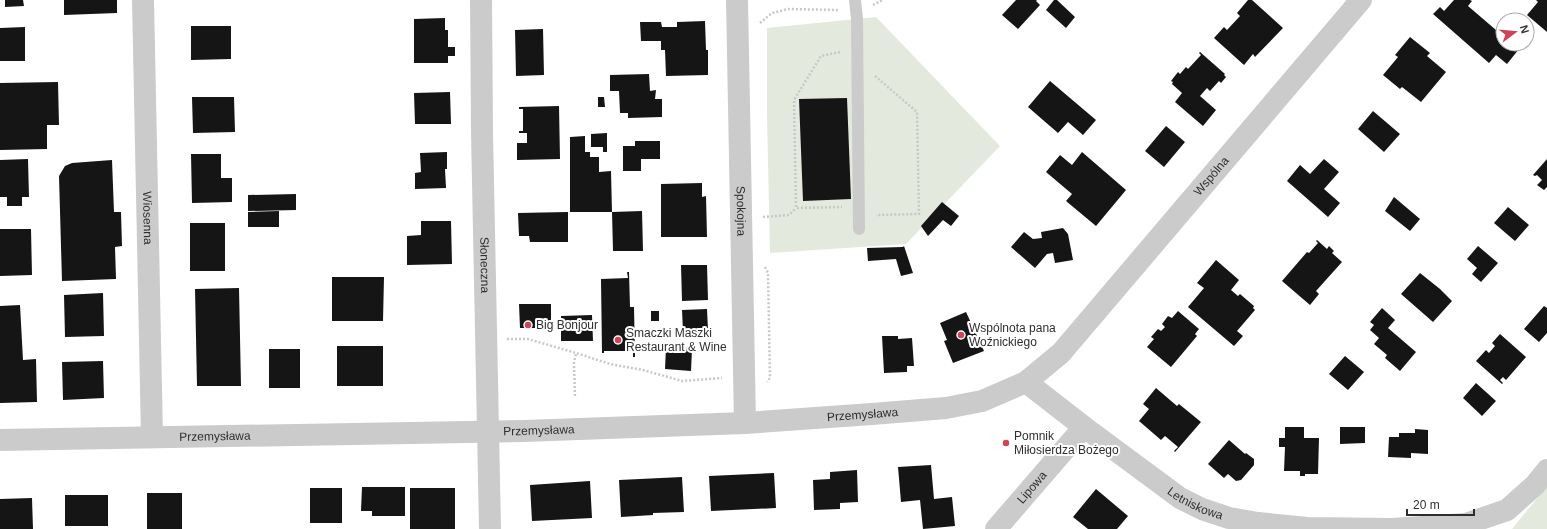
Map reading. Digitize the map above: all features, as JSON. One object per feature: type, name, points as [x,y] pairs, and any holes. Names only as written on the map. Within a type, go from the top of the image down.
[{"type":"street","name":"Wiosenna","points":[[143,0],[152,437]]},
{"type":"street","name":"Słoneczna","points":[[481,0],[482,139],[490,529]]},
{"type":"street","name":"Spokojna","points":[[737,0],[745,423]]},
{"type":"street","name":"Wspólna","points":[[1061,353],[1361,0]]},
{"type":"street","name":"Przemysława","points":[[0,440],[488,432],[745,423],[946,408],[982,401],[1026,382],[1061,353]]},
{"type":"street","name":"Letniskowa","points":[[1026,382],[1180,498],[1202,509],[1229,518],[1258,523],[1307,528],[1393,529],[1466,524],[1502,519],[1535,485],[1547,470]]},
{"type":"street","name":"Lipowa","points":[[996,529],[1084,427]]},
{"type":"lane","points":[[855,5],[859,229]]},
{"type":"path","points":[[759,25],[772,13],[788,9],[855,5],[870,7],[883,0]]},
{"type":"path","points":[[759,217],[789,215],[796,208],[794,100],[821,56],[857,50]]},
{"type":"path","points":[[796,208],[919,214],[917,112],[866,68],[857,63]]},
{"type":"path","points":[[764,266],[768,273],[770,378],[765,385]]},
{"type":"path","points":[[500,339],[528,339],[610,364],[644,370],[682,381],[729,377]]},
{"type":"path","points":[[575,396],[574,363],[576,353]]},
{"type":"shaded area","points":[[876,17],[1000,146],[906,244],[770,253],[767,28]]},
{"type":"shaded area","points":[[1547,486],[1547,529],[1512,529]]},
{"type":"building","points":[[5,0],[23,0],[24,6],[5,7]]},
{"type":"building","points":[[64,0],[117,0],[117,13],[64,15]]},
{"type":"building","points":[[1016,0],[1037,0],[1036,1],[1040,5],[1018,29],[1002,15]]},
{"type":"building","points":[[1054,0],[1057,0],[1075,17],[1066,28],[1046,10]]},
{"type":"building","points":[[1248,0],[1252,0],[1283,28],[1255,57],[1253,54],[1244,65],[1214,38],[1224,27],[1227,30],[1240,16],[1237,13]]},
{"type":"building","points":[[1454,0],[1472,1],[1468,6],[1495,29],[1495,52],[1517,52],[1507,64],[1496,55],[1489,63],[1433,14],[1440,7],[1444,11]]},
{"type":"building","points":[[1536,0],[1547,0],[1547,32],[1535,22],[1535,12],[1530,12],[1538,2]]},
{"type":"building","points":[[445,18],[445,30],[448,30],[448,47],[455,47],[455,56],[448,56],[448,63],[414,63],[414,19]]},
{"type":"building","points":[[705,21],[706,50],[708,50],[708,75],[666,76],[665,50],[661,50],[661,41],[641,41],[640,22],[661,22],[662,27],[677,27],[677,22]]},
{"type":"building","points":[[191,26],[231,26],[231,59],[191,60]]},
{"type":"building","points":[[25,27],[25,61],[0,61],[0,28]]},
{"type":"building","points":[[543,29],[544,75],[516,76],[515,30]]},
{"type":"building","points":[[1410,37],[1430,53],[1427,56],[1446,72],[1421,102],[1402,87],[1400,89],[1383,75],[1398,57],[1395,55]]},
{"type":"building","points":[[1200,52],[1225,74],[1224,75],[1226,77],[1221,83],[1219,81],[1210,91],[1207,88],[1200,96],[1216,110],[1203,126],[1175,102],[1182,93],[1172,84],[1173,82],[1171,81],[1178,72],[1180,74],[1186,67],[1188,69],[1201,55],[1199,53]]},
{"type":"building","points":[[649,74],[650,91],[656,90],[655,99],[662,99],[662,117],[628,118],[628,113],[620,113],[619,91],[610,91],[610,75]]},
{"type":"building","points":[[1050,81],[1096,120],[1083,135],[1068,122],[1058,133],[1028,107]]},
{"type":"building","points":[[58,82],[59,125],[47,125],[47,149],[0,150],[0,83]]},
{"type":"building","points":[[450,92],[451,124],[415,124],[414,93]]},
{"type":"building","points":[[192,97],[234,97],[235,132],[193,133]]},
{"type":"building","points":[[598,97],[604,97],[605,107],[598,107]]},
{"type":"building","points":[[847,98],[851,199],[803,201],[799,99]]},
{"type":"building","points":[[559,106],[560,159],[517,160],[517,143],[527,143],[527,133],[519,133],[519,131],[523,131],[523,109],[519,109],[519,107]]},
{"type":"building","points":[[1373,111],[1400,134],[1384,152],[1358,129]]},
{"type":"building","points":[[1166,126],[1185,142],[1164,167],[1145,151]]},
{"type":"building","points":[[607,133],[607,152],[603,152],[603,147],[591,147],[591,134]]},
{"type":"building","points":[[585,136],[585,152],[590,152],[590,157],[599,157],[599,172],[611,171],[612,212],[570,212],[570,137]]},
{"type":"building","points":[[635,141],[660,141],[660,159],[641,159],[641,171],[623,171],[623,146],[635,146]]},
{"type":"building","points":[[447,152],[447,169],[445,169],[446,188],[415,189],[415,173],[421,172],[420,153]]},
{"type":"building","points":[[1082,152],[1126,190],[1096,226],[1066,201],[1072,194],[1046,172],[1060,155],[1072,165]]},
{"type":"building","points":[[191,154],[221,154],[221,178],[232,178],[232,202],[192,203]]},
{"type":"building","points":[[28,159],[29,197],[22,197],[22,206],[7,206],[7,197],[0,197],[0,160]]},
{"type":"building","points":[[1324,159],[1339,172],[1324,189],[1340,203],[1328,217],[1287,181],[1300,165],[1310,174]]},
{"type":"building","points":[[1547,159],[1547,187],[1544,190],[1537,185],[1542,180],[1537,175],[1533,175]]},
{"type":"building","points":[[112,160],[114,212],[121,212],[122,246],[115,247],[116,279],[62,281],[59,176],[65,166],[72,163]]},
{"type":"building","points":[[702,183],[702,197],[706,196],[707,237],[661,237],[661,184]]},
{"type":"building","points":[[296,194],[296,210],[248,211],[248,195]]},
{"type":"building","points":[[1394,197],[1420,219],[1410,231],[1385,211]]},
{"type":"building","points":[[942,202],[959,216],[951,226],[943,220],[928,236],[921,226]]},
{"type":"building","points":[[1508,207],[1529,225],[1515,241],[1494,223]]},
{"type":"building","points":[[279,211],[279,227],[248,227],[248,212]]},
{"type":"building","points":[[642,211],[643,251],[613,251],[612,212]]},
{"type":"building","points":[[568,212],[568,242],[530,242],[529,236],[519,236],[518,213]]},
{"type":"building","points":[[421,221],[451,221],[452,264],[407,265],[407,236],[421,235]]},
{"type":"building","points":[[190,223],[225,223],[225,271],[190,271]]},
{"type":"building","points":[[1063,228],[1068,234],[1073,260],[1055,263],[1053,253],[1047,254],[1035,268],[1011,247],[1024,232],[1033,239],[1042,238],[1041,232]]},
{"type":"building","points":[[0,229],[31,229],[32,275],[0,276]]},
{"type":"building","points":[[1317,240],[1327,249],[1329,246],[1334,251],[1332,253],[1342,262],[1316,291],[1319,294],[1310,305],[1282,281],[1307,252],[1309,253],[1318,243],[1316,241]]},
{"type":"building","points":[[904,246],[913,273],[901,276],[896,259],[868,261],[867,248]]},
{"type":"building","points":[[1478,246],[1498,263],[1481,282],[1472,274],[1477,268],[1467,259]]},
{"type":"building","points":[[1216,260],[1239,280],[1231,290],[1238,296],[1240,294],[1254,306],[1253,308],[1255,310],[1237,331],[1243,336],[1234,346],[1188,307],[1204,288],[1197,283]]},
{"type":"building","points":[[681,265],[707,265],[708,300],[682,301]]},
{"type":"building","points":[[627,272],[629,272],[630,307],[634,307],[635,357],[633,357],[633,351],[604,351],[604,353],[602,353],[601,279],[628,278]]},
{"type":"building","points":[[1420,273],[1452,301],[1433,322],[1401,294]]},
{"type":"building","points":[[332,277],[384,277],[383,321],[332,321]]},
{"type":"building","points":[[239,288],[241,386],[197,386],[195,289]]},
{"type":"building","points":[[103,293],[104,336],[65,337],[64,295]]},
{"type":"building","points":[[519,304],[551,304],[551,328],[520,328]]},
{"type":"building","points":[[20,305],[23,360],[36,359],[37,402],[0,403],[0,306]]},
{"type":"building","points":[[1544,306],[1547,308],[1547,333],[1539,342],[1524,329]]},
{"type":"building","points":[[1382,308],[1395,320],[1388,328],[1416,352],[1400,371],[1385,358],[1387,355],[1374,344],[1379,338],[1370,330],[1374,325],[1370,322]]},
{"type":"building","points":[[707,309],[708,330],[683,331],[682,310]]},
{"type":"building","points":[[651,311],[659,311],[659,321],[651,321]]},
{"type":"building","points":[[1178,311],[1199,329],[1195,334],[1197,336],[1171,367],[1147,347],[1154,339],[1151,337],[1158,329],[1161,331],[1165,327],[1162,324],[1168,316],[1172,318]]},
{"type":"building","name":"Wspólnota pana Woźnickiego","points":[[966,312],[984,351],[953,363],[944,341],[947,340],[940,323]]},
{"type":"building","points":[[592,315],[593,341],[561,341],[561,316]]},
{"type":"building","points":[[1500,334],[1526,357],[1506,380],[1503,377],[1500,380],[1503,383],[1502,384],[1476,361],[1486,350],[1489,353],[1495,346],[1492,343]]},
{"type":"building","points":[[882,336],[898,336],[898,339],[912,338],[914,366],[907,366],[907,372],[884,373]]},
{"type":"building","points":[[337,346],[383,346],[383,386],[337,386]]},
{"type":"building","points":[[666,348],[692,349],[691,371],[665,369]]},
{"type":"building","points":[[269,349],[300,349],[300,388],[269,388]]},
{"type":"building","points":[[1345,356],[1364,372],[1348,390],[1329,374]]},
{"type":"building","points":[[103,361],[104,398],[63,400],[62,362]]},
{"type":"building","points":[[1476,383],[1496,401],[1482,416],[1463,398]]},
{"type":"building","points":[[1156,388],[1177,406],[1179,404],[1201,422],[1175,452],[1174,451],[1178,447],[1165,436],[1161,440],[1139,421],[1149,409],[1143,404]]},
{"type":"building","points":[[1285,427],[1304,427],[1304,438],[1319,438],[1318,474],[1305,474],[1305,476],[1300,476],[1300,471],[1284,471],[1285,447],[1279,447],[1279,438],[1285,438]]},
{"type":"building","points":[[1340,427],[1365,427],[1365,443],[1340,444]]},
{"type":"building","points":[[1415,429],[1428,430],[1428,454],[1411,453],[1411,458],[1388,457],[1389,437],[1399,437],[1399,433],[1415,433]]},
{"type":"building","points":[[1229,440],[1245,454],[1246,453],[1254,459],[1254,465],[1241,480],[1236,481],[1228,474],[1224,478],[1208,464]]},
{"type":"building","points":[[931,465],[934,499],[952,497],[955,526],[923,529],[920,500],[901,502],[898,467]]},
{"type":"building","points":[[857,470],[858,502],[840,503],[840,509],[814,510],[813,480],[830,479],[830,472]]},
{"type":"building","points":[[774,473],[776,508],[711,511],[709,476]]},
{"type":"building","points":[[682,477],[684,512],[653,513],[653,515],[621,517],[619,480]]},
{"type":"building","points":[[590,481],[592,518],[532,521],[530,485]]},
{"type":"building","points":[[362,487],[405,487],[405,516],[372,516],[372,511],[361,511]]},
{"type":"building","points":[[310,488],[342,488],[342,523],[310,523]]},
{"type":"building","points":[[410,488],[455,488],[455,529],[410,529]]},
{"type":"building","points":[[1096,489],[1128,516],[1117,529],[1088,529],[1073,517]]},
{"type":"building","points":[[147,493],[182,493],[182,529],[147,529]]},
{"type":"building","points":[[65,495],[108,495],[108,526],[65,526]]},
{"type":"building","points":[[32,498],[33,529],[0,529],[0,499]]},
{"type":"place","name":"Big Bonjour","points":[[528,325]]},
{"type":"place","name":"Wspólnota pana Woźnickiego","points":[[961,335]]},
{"type":"place","name":"Smaczki Maszki Restaurant & Wine","points":[[618,340]]},
{"type":"place","name":"Pomnik Miłosierdza Bożego","points":[[1006,443]]}]
